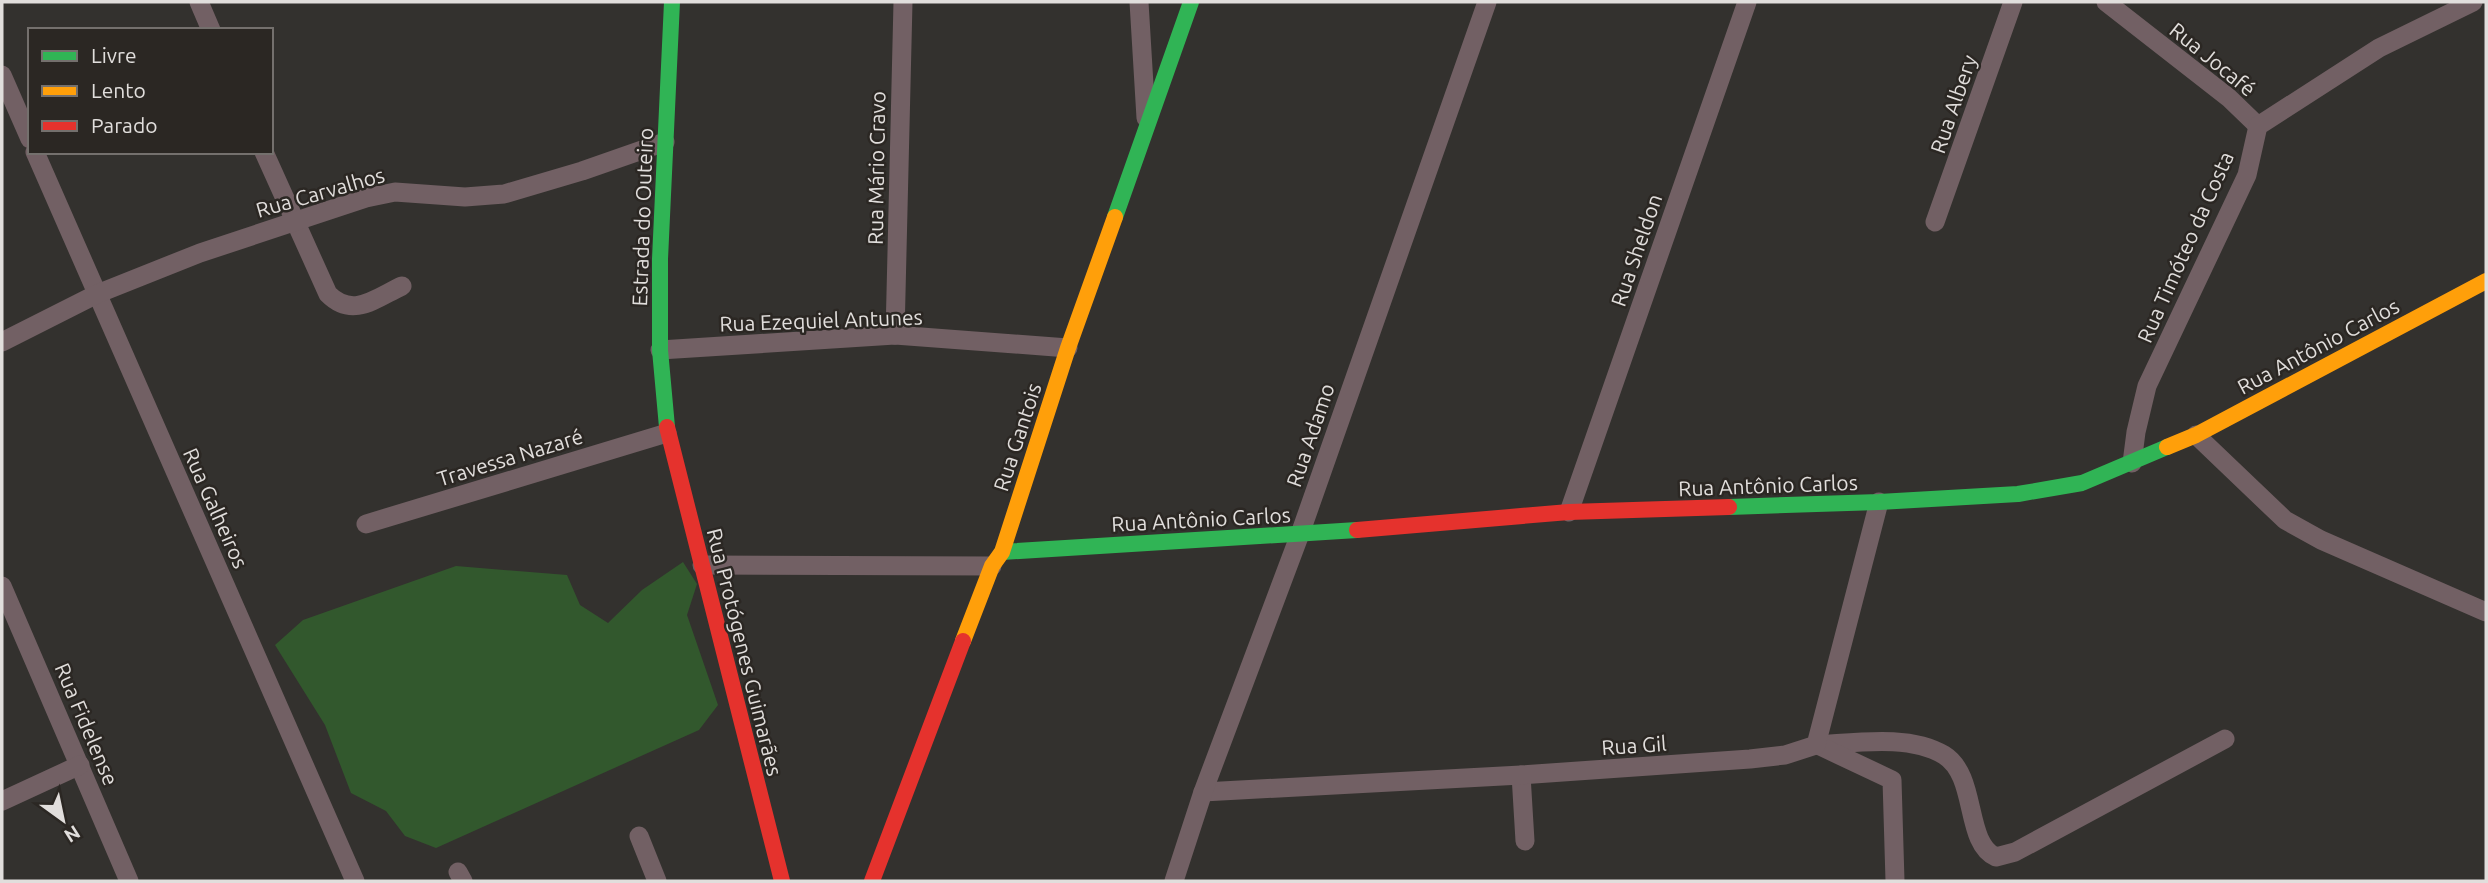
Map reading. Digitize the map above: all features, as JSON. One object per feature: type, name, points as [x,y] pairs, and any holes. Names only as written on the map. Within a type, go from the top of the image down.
[{"type":"street","points":[[199,2],[210,28]]},
{"type":"street","name":"Estrada do Outeiro","points":[[667,433],[660,350],[660,259],[672,2]]},
{"type":"street","name":"Rua Mário Cravo","points":[[895,335],[903,2]]},
{"type":"street","points":[[1139,2],[1147,126]]},
{"type":"street","name":"Rua Gantois","points":[[872,881],[997,559],[1068,348],[1191,2]]},
{"type":"street","name":"Rua Adamo","points":[[1174,881],[1203,792],[1300,534],[1487,2]]},
{"type":"street","name":"Rua Sheldon","points":[[1569,512],[1746,2]]},
{"type":"street","name":"Rua Albery","points":[[1936,222],[2013,2]]},
{"type":"street","name":"Rua Jocafé","points":[[2106,2],[2229,98],[2258,127]]},
{"type":"street","points":[[2258,127],[2379,48],[2473,2]]},
{"type":"street","points":[[2,75],[28,134]]},
{"type":"street","name":"Rua Timóteo da Costa","points":[[2132,463],[2147,386],[2246,175],[2258,127]]},
{"type":"street","name":"Rua Carvalhos","points":[[2,342],[97,294],[200,253],[366,198],[395,192],[465,197],[504,194],[665,142]]},
{"type":"street","name":"Rua Galheiros","points":[[37,154],[355,881]]},
{"type":"street","points":[[265,154],[328,294],[336,303],[349,307],[362,305],[402,286]]},
{"type":"street","name":"Rua Antônio Carlos","points":[[997,559],[1569,512],[1879,502],[2018,494],[2082,483],[2196,435],[2486,281]]},
{"type":"street","name":"Rua Ezequiel Antunes","points":[[660,350],[895,335],[1068,348]]},
{"type":"street","name":"Travessa Nazaré","points":[[366,524],[667,433]]},
{"type":"street","name":"Rua Protógenes Guimarães","points":[[667,433],[782,881]]},
{"type":"street","points":[[2196,435],[2285,520],[2321,540],[2486,612]]},
{"type":"street","points":[[1879,502],[1816,745],[1892,780],[1895,881]]},
{"type":"street","points":[[702,565],[997,559]]},
{"type":"street","name":"Rua Fidelense","points":[[2,586],[80,765],[125,880]]},
{"type":"street","name":"Rua Gil","points":[[1203,792],[1521,775],[1750,759],[1785,755],[1816,745],[1887,741],[1916,745],[1945,755],[1958,771],[1985,850],[1996,857],[2015,852],[2225,739]]},
{"type":"street","points":[[2,801],[80,765]]},
{"type":"street","points":[[1521,775],[1525,841]]},
{"type":"street","points":[[639,836],[657,881]]},
{"type":"green space","points":[[683,562],[697,584],[687,615],[718,705],[699,730],[436,848],[405,836],[386,811],[351,793],[325,725],[275,645],[303,620],[456,566],[567,575],[580,605],[608,623],[642,590]]},
{"type":"traffic: fast","points":[[667,427],[660,350],[660,259],[672,2]]},
{"type":"traffic: fast","points":[[1115,217],[1191,2]]},
{"type":"traffic: fast","points":[[1729,507],[2018,494],[2082,483],[2167,447]]},
{"type":"traffic: fast","points":[[1002,552],[1357,530]]},
{"type":"traffic: slow","points":[[963,641],[992,566],[1002,552],[1068,348],[1115,217]]},
{"type":"traffic: slow","points":[[2167,447],[2196,435],[2486,281]]},
{"type":"traffic: jam","points":[[667,427],[782,881]]},
{"type":"traffic: jam","points":[[1357,530],[1569,512],[1729,507]]},
{"type":"traffic: jam","points":[[872,881],[963,641]]}]
